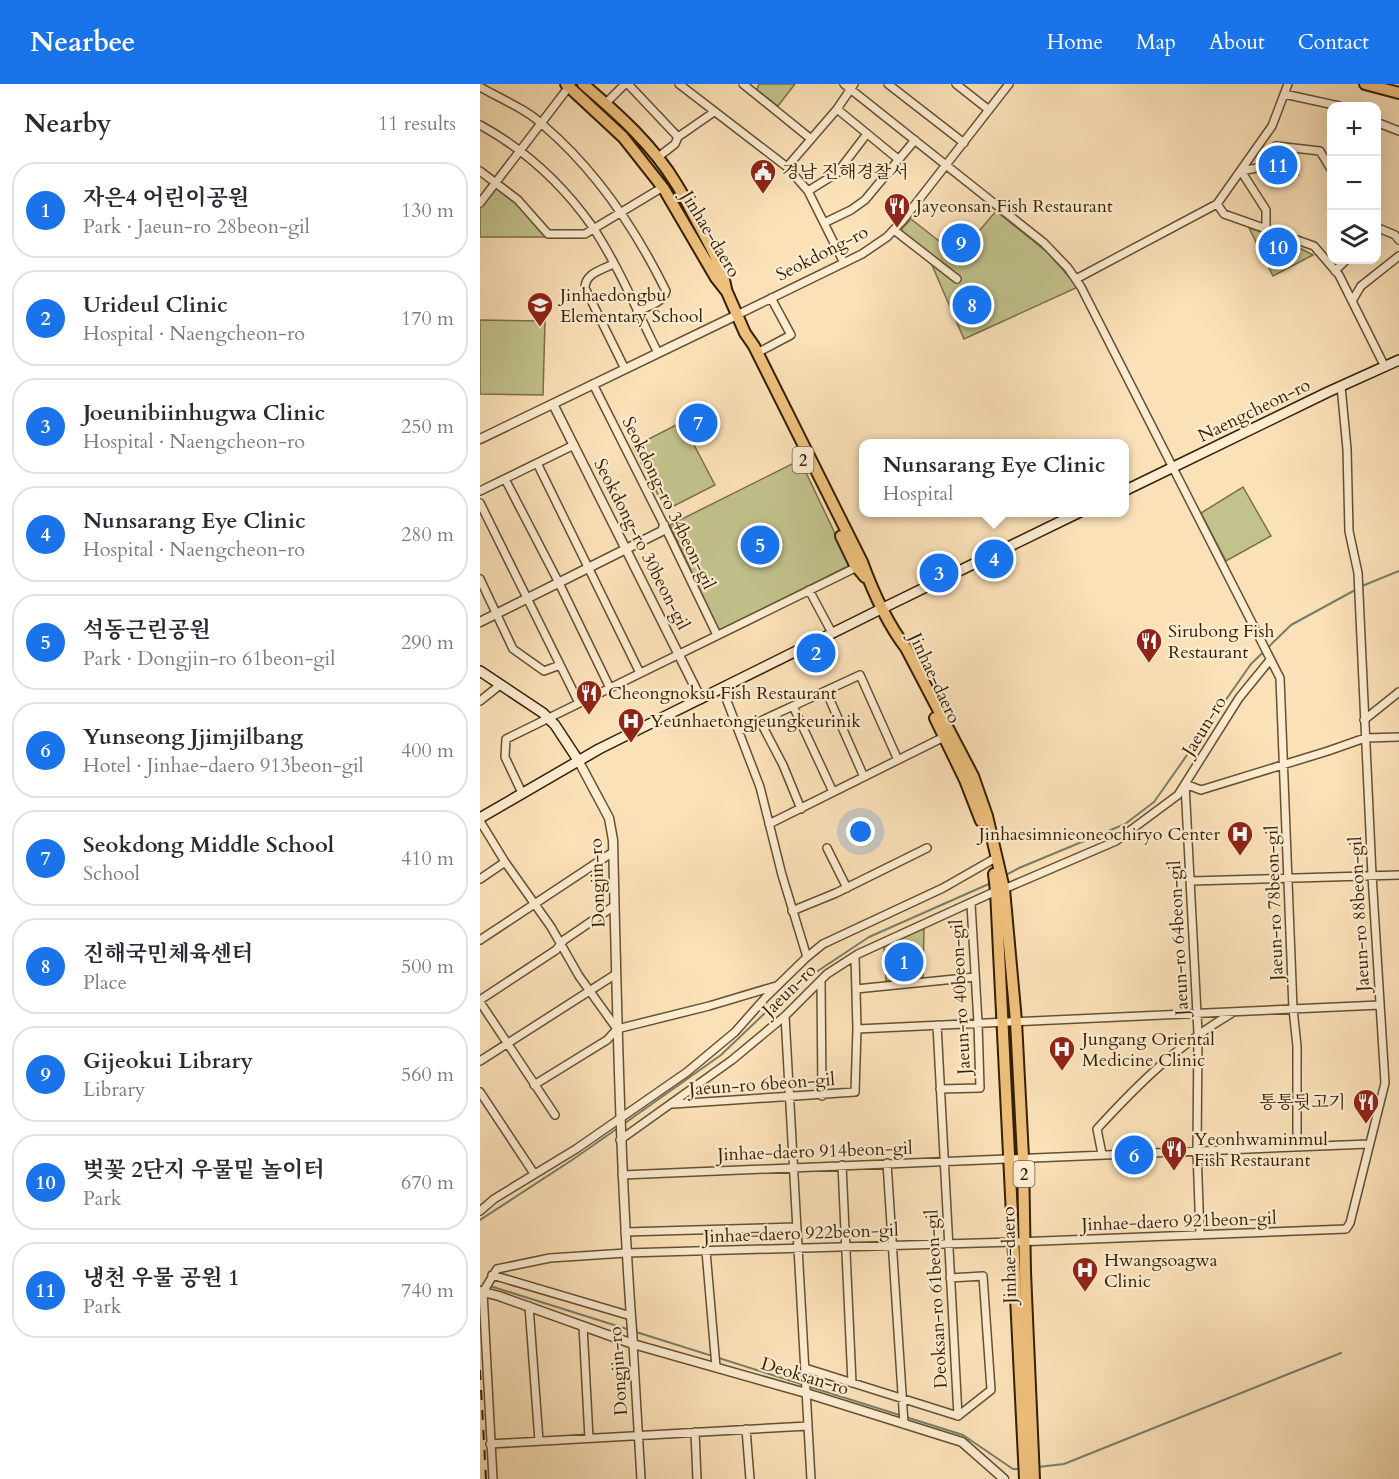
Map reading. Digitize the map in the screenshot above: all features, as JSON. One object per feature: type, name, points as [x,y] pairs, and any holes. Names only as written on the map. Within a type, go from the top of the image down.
[{"type":"main road","name":"Jinhae-daero","points":[[583,84],[606,103],[657,158],[676,183],[706,236],[723,275],[727,292]]},
{"type":"main road","points":[[1365,84],[1399,93]]},
{"type":"main road","name":"Jinhae-daero","points":[[569,85],[622,137],[663,187],[696,240],[716,278],[727,292]]},
{"type":"main road","name":"2","points":[[727,292],[745,333],[757,352],[896,634]]},
{"type":"main road","name":"2","points":[[745,333],[748,349],[857,567],[870,583]]},
{"type":"main road","name":"Naengcheon-ro","points":[[1129,489],[1399,360]]},
{"type":"main road","points":[[480,819],[578,760],[1072,517]]},
{"type":"main road","name":"Jinhae-daero","points":[[896,634],[901,653],[965,780],[980,818],[996,871]]},
{"type":"main road","name":"Jinhae-daero","points":[[896,634],[906,648],[973,776],[987,816],[996,871]]},
{"type":"main road","name":"Dongjin-ro","points":[[480,671],[548,718],[578,760]]},
{"type":"main road","name":"2","points":[[996,871],[1000,889]]},
{"type":"main road","name":"Jinhae-daero","points":[[1000,889],[1016,1021],[1023,1157],[1031,1473]]},
{"type":"main road","name":"Jinhae-daero","points":[[1000,889],[1002,1021],[1013,1242],[1031,1473]]},
{"type":"street","points":[[606,103],[627,84],[678,137]]},
{"type":"street","points":[[679,84],[787,167],[808,191],[844,263]]},
{"type":"street","points":[[743,84],[753,87],[811,139]]},
{"type":"street","points":[[888,84],[964,143]]},
{"type":"street","points":[[956,84],[989,110]]},
{"type":"street","name":"Seokdong-ro","points":[[480,440],[877,245],[894,230],[1009,84]]},
{"type":"street","points":[[1076,279],[1217,204],[1272,126],[1288,84]]},
{"type":"street","points":[[480,203],[542,124],[569,85]]},
{"type":"street","points":[[787,167],[837,109],[849,86]]},
{"type":"street","name":"Jaeun-ro 78beon-gil","points":[[849,86],[1044,243],[1076,279],[1280,678],[1293,1009],[1297,1046],[1298,1147]]},
{"type":"street","points":[[480,87],[542,124],[590,171],[621,211],[647,252],[666,291],[660,301],[637,311]]},
{"type":"street","points":[[1284,94],[1327,103]]},
{"type":"street","points":[[837,109],[898,159]]},
{"type":"street","points":[[657,158],[675,144],[678,137],[714,112]]},
{"type":"street","points":[[1381,124],[1399,131]]},
{"type":"street","points":[[480,125],[551,178],[578,208],[593,228],[613,264],[658,353]]},
{"type":"street","points":[[808,191],[837,173],[866,135]]},
{"type":"street","points":[[1265,136],[1276,146],[1320,151],[1327,163]]},
{"type":"street","points":[[824,223],[866,200],[915,140]]},
{"type":"street","points":[[1241,171],[1262,167],[1276,146]]},
{"type":"street","points":[[480,171],[518,200],[548,234],[585,234],[663,187]]},
{"type":"street","points":[[1241,171],[1266,210],[1266,229]]},
{"type":"street","points":[[1217,204],[1224,214],[1314,246],[1335,271],[1385,367]]},
{"type":"street","points":[[1381,229],[1395,235],[1399,240]]},
{"type":"street","points":[[894,230],[957,279]]},
{"type":"street","points":[[1352,301],[1361,286],[1399,255]]},
{"type":"street","points":[[613,264],[588,276],[584,283],[625,369]]},
{"type":"street","points":[[1335,271],[1342,264]]},
{"type":"street","points":[[757,352],[791,335],[771,298]]},
{"type":"street","name":"Seokdong-ro 34beon-gil","points":[[593,384],[717,635]]},
{"type":"street","name":"Jaeun-ro 88beon-gil","points":[[1341,386],[1347,449],[1349,531],[1359,582],[1372,875],[1385,1083],[1350,1223],[1346,1229]]},
{"type":"street","name":"Seokdong-ro 30beon-gil","points":[[553,404],[700,699]]},
{"type":"street","points":[[480,491],[574,445]]},
{"type":"street","points":[[537,463],[640,673]]},
{"type":"street","points":[[505,479],[610,688]]},
{"type":"street","points":[[480,503],[579,703]]},
{"type":"street","points":[[480,622],[662,531],[664,525]]},
{"type":"street","points":[[522,793],[505,757],[506,739],[857,567]]},
{"type":"street","points":[[480,579],[513,649],[544,671],[560,665]]},
{"type":"street","points":[[809,590],[832,633]]},
{"type":"street","name":"Jaeun-ro","points":[[620,1140],[732,1060],[785,1016],[827,974],[855,956],[1000,889],[1116,841],[1178,795],[1239,698],[1270,660]]},
{"type":"street","points":[[739,731],[860,675],[898,760]]},
{"type":"street","points":[[480,701],[500,685]]},
{"type":"street","points":[[722,688],[760,787],[792,911],[807,957]]},
{"type":"street","points":[[826,691],[864,777]]},
{"type":"street","points":[[1364,720],[1399,692]]},
{"type":"street","points":[[793,706],[833,792]]},
{"type":"street","points":[[760,722],[783,765],[801,808]]},
{"type":"street","points":[[769,824],[944,737]]},
{"type":"street","points":[[1185,784],[1201,790],[1365,738],[1399,737]]},
{"type":"street","name":"Dongjin-ro","points":[[578,760],[609,818],[613,852],[619,1119],[641,1479]]},
{"type":"street","name":"Jaeun-ro 64beon-gil","points":[[1185,784],[1198,1034],[1197,1151],[1200,1235]]},
{"type":"street","points":[[480,819],[505,862],[561,943],[579,976],[617,1029]]},
{"type":"street","points":[[827,848],[847,888]]},
{"type":"street","points":[[792,911],[847,888],[927,848]]},
{"type":"street","points":[[480,940],[613,852]]},
{"type":"street","points":[[480,1211],[494,1199],[540,1172],[687,1072],[735,1032],[807,957],[823,944],[943,888],[992,860]]},
{"type":"street","points":[[480,879],[505,862]]},
{"type":"street","points":[[1190,881],[1399,875]]},
{"type":"street","name":"Jaeun-ro 40beon-gil","points":[[940,1089],[980,1088],[971,904]]},
{"type":"street","points":[[555,1116],[480,1001],[556,950],[561,943],[614,906]]},
{"type":"street","points":[[855,956],[857,1029],[1380,1005]]},
{"type":"street","points":[[480,1061],[616,974]]},
{"type":"street","points":[[856,989],[975,976]]},
{"type":"street","points":[[820,980],[822,1096]]},
{"type":"street","points":[[534,1085],[607,1041],[617,1029],[709,1006],[779,985]]},
{"type":"street","points":[[1102,1154],[1097,1129],[1133,1089],[1198,1034],[1234,1011]]},
{"type":"street","points":[[785,1016],[811,1479]]},
{"type":"street","name":"Deoksan-ro 61beon-gil","points":[[937,1025],[958,1416]]},
{"type":"street","name":"Jaeun-ro 6beon-gil","points":[[672,1104],[822,1096],[855,1092],[857,1029]]},
{"type":"street","points":[[480,1092],[533,1172]]},
{"type":"street","name":"Jinhae-daero 914beon-gil","points":[[622,1175],[1369,1144]]},
{"type":"street","points":[[888,1163],[904,1424]]},
{"type":"street","points":[[842,1165],[852,1383]]},
{"type":"street","points":[[625,1232],[797,1227]]},
{"type":"street","name":"Jinhae-daero 921beon-gil","points":[[1013,1242],[1346,1229]]},
{"type":"street","name":"Jinhae-daero 922beon-gil","points":[[492,1275],[497,1269],[550,1258],[626,1258],[706,1251],[1013,1242]]},
{"type":"street","points":[[706,1251],[716,1367]]},
{"type":"street","points":[[493,1479],[482,1292],[492,1275],[630,1316]]},
{"type":"street","name":"Deoksan-ro 61beon-gil","points":[[950,1278],[982,1276],[991,1390],[958,1416]]},
{"type":"street","name":"Deoksan-ro","points":[[482,1292],[529,1306],[633,1344],[806,1393],[962,1442],[1004,1479]]},
{"type":"street","points":[[529,1306],[539,1441]]},
{"type":"street","points":[[583,1326],[589,1438]]},
{"type":"street","points":[[805,1368],[958,1416]]},
{"type":"street","points":[[490,1444],[808,1425]]},
{"type":"street","points":[[747,1429],[750,1479]]},
{"type":"street","points":[[695,1432],[697,1479]]},
{"type":"green space","points":[[759,84],[795,84],[778,106],[757,90]]},
{"type":"green space","points":[[1276,159],[1299,175],[1267,171]]},
{"type":"green space","points":[[498,186],[546,234],[545,237],[480,237],[480,207]]},
{"type":"green space","points":[[996,211],[1048,253],[1078,287],[964,339],[931,263],[900,231],[911,219],[958,256]]},
{"type":"green space","points":[[1249,228],[1283,239],[1313,255],[1273,276]]},
{"type":"green space","points":[[480,320],[545,321],[543,395],[480,394]]},
{"type":"green space","points":[[682,422],[715,485],[666,510],[633,447]]},
{"type":"green space","points":[[800,460],[850,565],[719,631],[670,525]]},
{"type":"green space","points":[[1243,487],[1271,536],[1226,561],[1201,513]]},
{"type":"green space","points":[[924,930],[923,978],[886,981],[884,946]]},
{"type":"waterway","points":[[1362,586],[1399,571]]},
{"type":"waterway","points":[[1004,876],[1125,824],[1154,802],[1251,664],[1291,625],[1357,589]]},
{"type":"waterway","points":[[625,1123],[721,1055],[789,990],[869,937],[991,883]]},
{"type":"waterway","points":[[480,1220],[618,1128]]},
{"type":"waterway","points":[[490,1286],[630,1330]]},
{"type":"waterway","points":[[636,1332],[963,1435],[1013,1469],[1020,1469]]},
{"type":"waterway","points":[[1038,1467],[1064,1464],[1341,1353]]},
{"type":"railway","points":[[480,1370],[486,1479]]},
{"type":"place","name":"냉천 우물 공원 1","points":[[1278,165]]},
{"type":"place","name":"경남 진해경찰서","points":[[763,195]]},
{"type":"place","name":"Jayeonsan Fish Restaurant","points":[[897,229]]},
{"type":"place","name":"Gijeokui Library","points":[[961,243]]},
{"type":"place","name":"벚꽃 2단지 우물밑 놀이터","points":[[1278,247]]},
{"type":"place","name":"진해국민체육센터","points":[[972,305]]},
{"type":"place","name":"Jinhaedongbu Elementary School","points":[[540,328]]},
{"type":"place","name":"Seokdong Middle School","points":[[698,423]]},
{"type":"place","name":"석동근린공원","points":[[760,545]]},
{"type":"place","name":"Nunsarang Eye Clinic","points":[[994,559]]},
{"type":"place","name":"Joeunibiinhugwa Clinic","points":[[939,573]]},
{"type":"place","name":"Urideul Clinic","points":[[816,653]]},
{"type":"place","name":"Sirubong Fish Restaurant","points":[[1149,664]]},
{"type":"place","name":"Cheongnoksu Fish Restaurant","points":[[589,716]]},
{"type":"place","name":"Yeunhaetongjeungkeurinik","points":[[631,744]]},
{"type":"place","name":"Jinhaesimnieoneochiryo Center","points":[[1240,857]]},
{"type":"place","name":"자은4 어린이공원","points":[[904,962]]},
{"type":"place","name":"Jungang Oriental Medicine Clinic","points":[[1062,1072]]},
{"type":"place","name":"통통뒷고기","points":[[1366,1125]]},
{"type":"place","name":"Yunseong Jjimjilbang","points":[[1134,1155]]},
{"type":"place","name":"Yeonhwaminmul Fish Restaurant","points":[[1174,1172]]},
{"type":"place","name":"Hwangsoagwa Clinic","points":[[1085,1293]]}]
